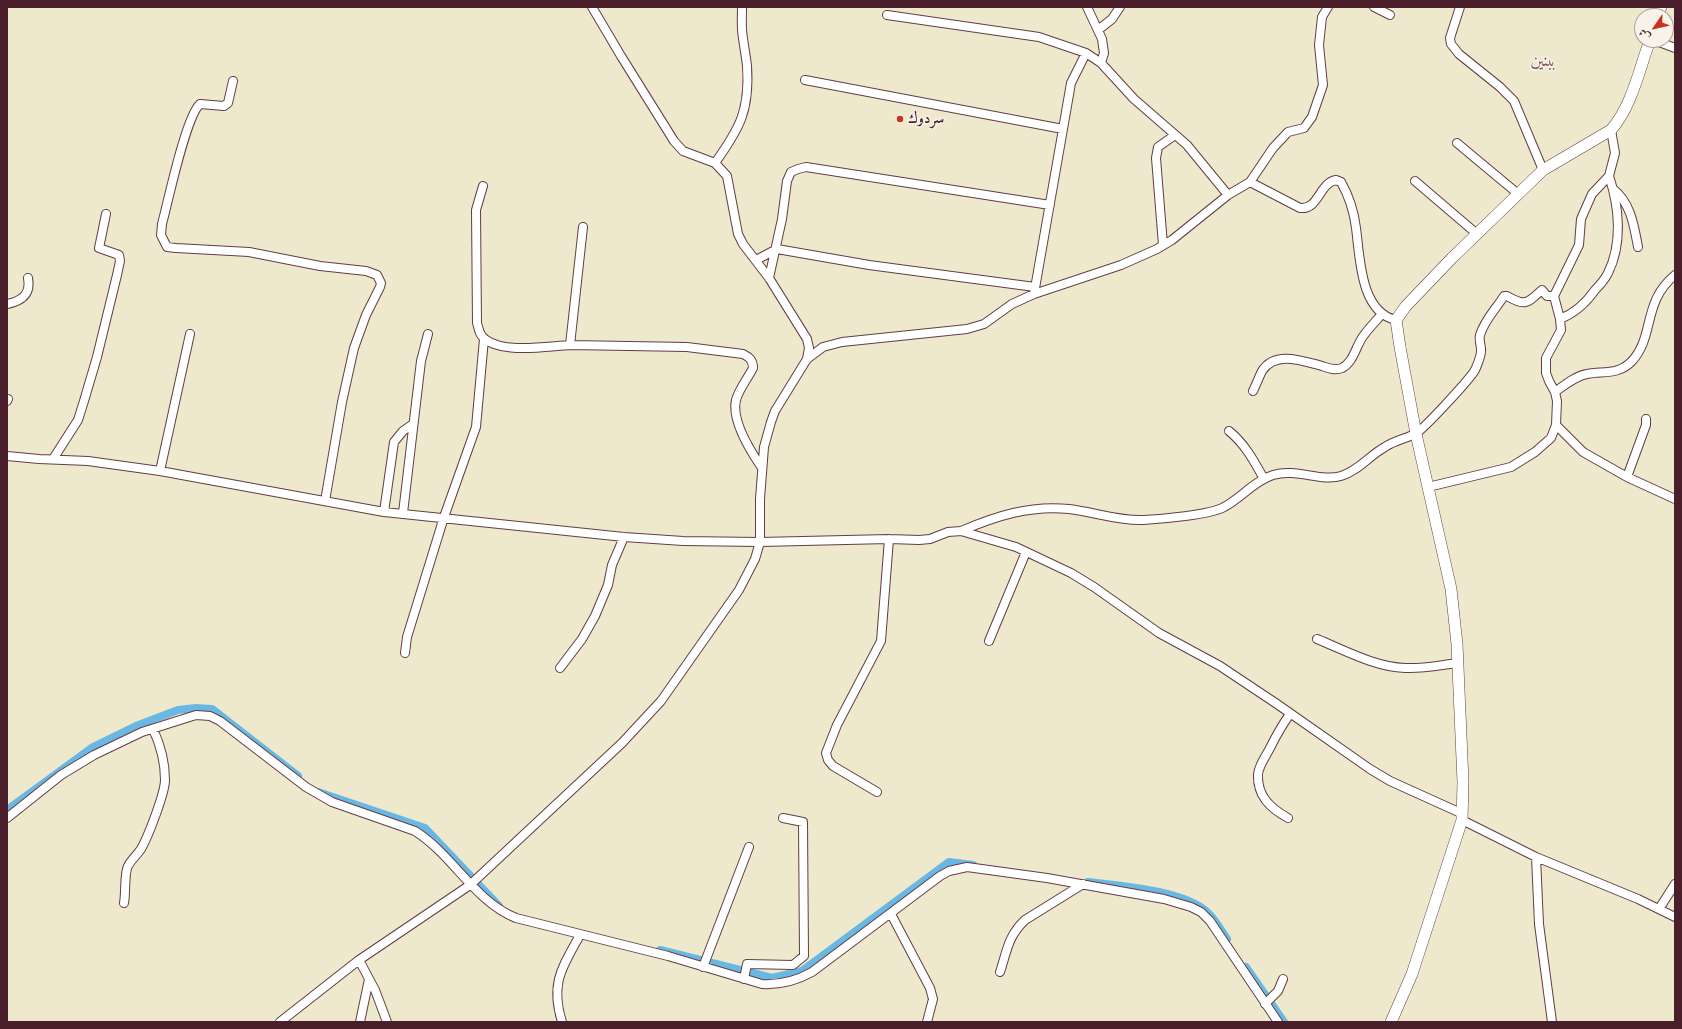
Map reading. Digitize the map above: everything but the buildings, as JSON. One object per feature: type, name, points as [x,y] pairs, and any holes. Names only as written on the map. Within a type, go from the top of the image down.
[{"type":"main road","points":[[1391,1022],[1412,974],[1462,817],[1463,782],[1458,663],[1451,589],[1416,434],[1396,320],[1406,306],[1452,258],[1517,193],[1543,170],[1611,130],[1618,122],[1626,107],[1647,48]]},
{"type":"street","points":[[280,1022],[359,960],[470,885],[622,743],[661,701],[738,590],[755,559],[760,542],[762,468],[767,435],[775,411],[807,359],[809,348],[807,339],[769,278],[743,244],[738,234],[727,176],[715,163],[683,151],[674,141],[592,7]]},
{"type":"street","points":[[715,163],[739,128],[745,105],[747,66],[742,37],[742,7]]},
{"type":"street","points":[[1087,7],[1102,39],[1104,53],[1101,63]]},
{"type":"street","points":[[1098,30],[1112,19],[1120,7]]},
{"type":"street","points":[[807,359],[823,347],[842,342],[967,329],[984,324],[1034,290],[1131,261],[1163,245],[1193,224],[1228,195],[1250,182],[1288,132],[1304,128],[1312,116],[1323,85],[1319,45],[1322,17],[1328,7]]},
{"type":"street","points":[[1374,7],[1390,15]]},
{"type":"street","points":[[1460,7],[1450,38],[1451,44],[1459,54],[1500,87],[1514,101],[1543,170]]},
{"type":"street","points":[[888,15],[1039,37],[1086,53],[1101,63],[1134,99],[1187,145],[1228,195]]},
{"type":"street","points":[[1034,290],[1071,83],[1086,53]]},
{"type":"street","points":[[805,80],[1063,129]]},
{"type":"street","points":[[233,81],[228,103],[224,106],[200,104],[194,112],[188,128],[170,194],[162,224],[161,235],[167,247],[249,252],[320,266],[366,271],[377,275],[379,278],[381,283],[380,287],[366,315],[354,348],[342,402],[325,501]]},
{"type":"street","points":[[1428,488],[1487,474],[1516,464],[1546,444],[1551,438],[1556,425],[1557,401],[1555,392],[1546,373],[1546,358],[1560,330],[1560,319],[1554,296],[1579,245],[1581,219],[1592,194],[1609,176],[1615,153],[1611,130]]},
{"type":"street","points":[[1163,245],[1156,158],[1158,147],[1175,135]]},
{"type":"street","points":[[1457,143],[1517,193]]},
{"type":"street","points":[[769,278],[777,249],[787,181],[791,172],[802,168],[806,167],[1050,205]]},
{"type":"street","points":[[1560,319],[1581,307],[1608,273],[1616,246],[1617,231],[1616,201],[1609,176]]},
{"type":"street","points":[[1250,182],[1303,209],[1313,204],[1325,186],[1330,182],[1336,180],[1341,182],[1352,207],[1359,259],[1365,286],[1372,302],[1382,314],[1396,320]]},
{"type":"street","points":[[1415,181],[1477,234]]},
{"type":"street","points":[[483,186],[476,210],[476,254],[477,323],[480,334],[484,339],[492,344],[518,348],[570,345],[688,347],[743,354],[749,357],[754,368],[739,392],[735,409],[736,419],[751,452],[762,468]]},
{"type":"street","points":[[1613,189],[1623,198],[1628,209],[1638,247]]},
{"type":"street","points":[[53,459],[78,420],[97,357],[117,275],[120,261],[119,256],[100,248],[106,214]]},
{"type":"street","points":[[570,345],[583,226]]},
{"type":"street","points":[[756,260],[777,249],[869,265],[1034,290]]},
{"type":"street","points":[[1555,392],[1569,382],[1586,374],[1614,372],[1623,368],[1632,361],[1642,345],[1655,299],[1665,283],[1675,275]]},
{"type":"street","points":[[7,304],[18,300],[27,294],[30,286],[28,278]]},
{"type":"street","points":[[7,456],[88,461],[160,471],[384,512],[444,517],[624,537],[684,541],[760,542],[930,539],[948,532],[961,531],[1000,515],[1032,508],[1069,509],[1128,520],[1143,520],[1211,512],[1224,508],[1264,479],[1286,472],[1332,477],[1344,475],[1394,440],[1416,434],[1464,384],[1474,371],[1479,361],[1481,349],[1479,336],[1491,313],[1504,296],[1507,296],[1522,304],[1527,303],[1542,290],[1547,296],[1554,296]]},
{"type":"street","points":[[1253,391],[1263,370],[1270,363],[1280,360],[1296,358],[1331,369],[1339,369],[1344,367],[1349,364],[1363,336],[1382,314]]},
{"type":"street","points":[[160,471],[190,334]]},
{"type":"street","points":[[403,513],[421,361],[428,334]]},
{"type":"street","points":[[405,653],[407,637],[444,517],[476,427],[484,339]]},
{"type":"street","points":[[1627,477],[1646,425],[1646,419]]},
{"type":"street","points":[[384,512],[394,442],[413,424]]},
{"type":"street","points":[[1556,425],[1583,452],[1627,477],[1675,499]]},
{"type":"street","points":[[1229,431],[1238,438],[1246,448],[1264,479]]},
{"type":"street","points":[[961,531],[1016,547],[1071,573],[1094,587],[1159,633],[1220,666],[1390,781],[1462,817],[1536,857],[1675,917]]},
{"type":"street","points":[[560,668],[582,639],[595,616],[608,585],[612,565],[624,537]]},
{"type":"street","points":[[877,792],[833,766],[828,760],[826,753],[837,725],[881,641],[889,539]]},
{"type":"street","points":[[989,641],[1026,552]]},
{"type":"street","points":[[1317,639],[1373,661],[1393,667],[1406,668],[1458,663]]},
{"type":"street","points":[[1288,818],[1273,810],[1265,801],[1261,791],[1258,774],[1261,764],[1278,730],[1290,714]]},
{"type":"street","points":[[7,818],[46,786],[94,755],[142,732],[196,715],[204,715],[215,718],[319,796],[337,804],[415,831],[426,838],[470,885],[499,910],[516,918],[668,956],[744,979],[773,985],[801,978],[812,972],[940,876],[959,868],[977,868],[1083,884],[1164,899],[1191,907],[1201,912],[1210,921],[1266,1004],[1274,1020]]},
{"type":"street","points":[[124,903],[127,868],[145,841],[163,791],[165,781],[159,742],[153,729]]},
{"type":"street","points":[[744,979],[747,964],[793,964],[804,956],[803,822],[783,818]]},
{"type":"street","points":[[704,967],[749,847]]},
{"type":"street","points":[[1536,857],[1539,924],[1552,1022]]},
{"type":"street","points":[[1000,972],[1012,934],[1018,927],[1025,920],[1083,884]]},
{"type":"street","points":[[1659,909],[1675,884]]},
{"type":"street","points":[[891,914],[930,988],[932,999],[927,1022]]},
{"type":"street","points":[[562,1022],[556,997],[557,981],[563,966],[580,935]]},
{"type":"street","points":[[359,960],[377,995],[387,1022]]},
{"type":"street","points":[[360,1022],[369,979]]},
{"type":"street","points":[[1266,1004],[1278,991],[1283,979]]},
{"type":"waterway","points":[[7,810],[93,747],[136,726],[178,710],[196,708],[212,709],[298,776]]},
{"type":"waterway","points":[[318,792],[425,828],[499,906]]},
{"type":"waterway","points":[[660,950],[772,978],[802,971],[949,862],[973,865]]},
{"type":"waterway","points":[[1088,882],[1150,890],[1183,899],[1207,912],[1227,939]]},
{"type":"waterway","points":[[1246,967],[1284,1022]]},
{"type":"place","name":"سردوك","points":[[900,119]]},
{"type":"district","name":"ببنين","points":[[1543,62]]}]
